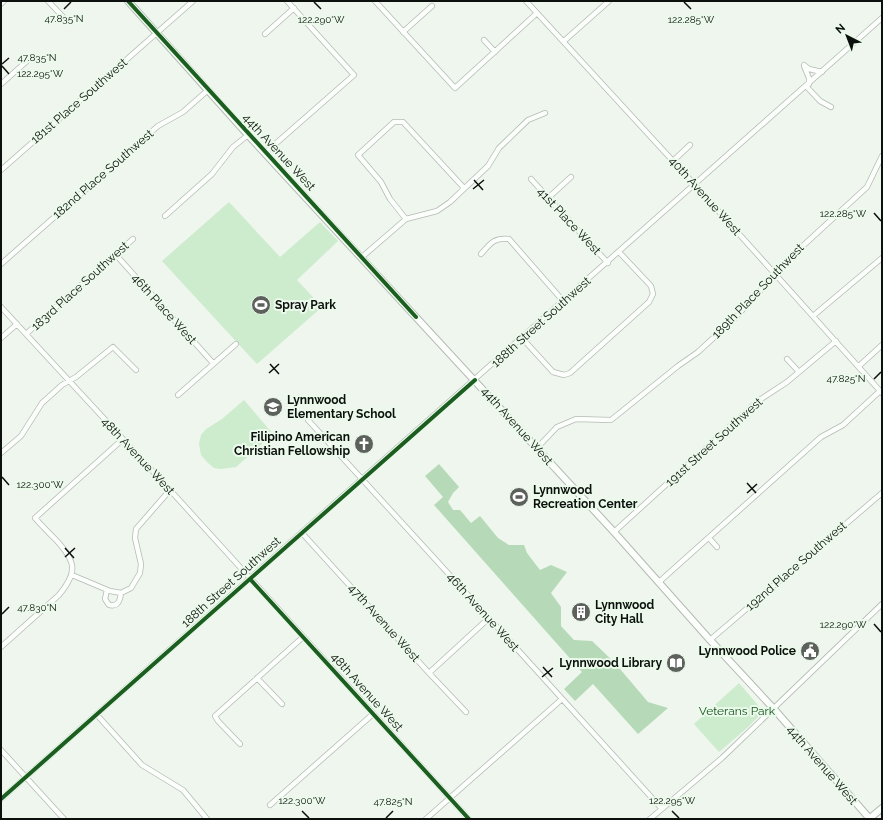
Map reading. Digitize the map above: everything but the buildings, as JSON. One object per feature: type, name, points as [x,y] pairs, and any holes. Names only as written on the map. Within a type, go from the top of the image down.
[{"type":"main road","name":"44th Avenue West","points":[[128,1],[248,135],[614,532],[710,640],[774,709],[870,819]]},
{"type":"main road","points":[[870,819],[882,808]]},
{"type":"street","points":[[1,4],[4,1]]},
{"type":"street","points":[[48,1],[67,20]]},
{"type":"street","name":"181st Place Southwest","points":[[1,170],[193,1]]},
{"type":"street","points":[[265,153],[354,75],[288,1]]},
{"type":"street","points":[[375,1],[455,88],[537,13]]},
{"type":"street","name":"40th Avenue West","points":[[526,1],[776,274],[881,392]]},
{"type":"street","points":[[564,41],[609,1]]},
{"type":"street","points":[[404,32],[432,6]]},
{"type":"street","points":[[265,34],[294,8]]},
{"type":"street","name":"188th Street Southwest","points":[[1,799],[608,263],[882,18]]},
{"type":"street","points":[[484,40],[495,52]]},
{"type":"street","points":[[1,84],[27,61]]},
{"type":"street","points":[[822,72],[809,70],[804,65],[807,71],[808,85],[820,101],[831,107]]},
{"type":"street","name":"182nd Place Southwest","points":[[1,264],[158,126],[183,112],[208,90]]},
{"type":"street","points":[[362,257],[406,219],[437,212],[450,202],[488,166],[499,148],[528,120],[545,113]]},
{"type":"street","points":[[406,219],[390,200],[381,182],[358,155],[394,122],[403,122],[464,188]]},
{"type":"street","points":[[165,216],[212,174],[233,147],[248,135]]},
{"type":"street","points":[[673,161],[690,144]]},
{"type":"street","name":"189th Place Southwest","points":[[536,448],[558,427],[576,419],[611,420],[678,366],[698,352],[734,319],[794,254],[867,187],[882,156]]},
{"type":"street","points":[[548,198],[571,177]]},
{"type":"street","name":"41st Place West","points":[[531,179],[608,263]]},
{"type":"street","name":"183rd Place Southwest","points":[[26,334],[116,255],[133,238]]},
{"type":"street","points":[[480,254],[491,242],[500,238],[509,239],[564,302]]},
{"type":"street","name":"41st Place West","points":[[522,338],[553,372],[564,375],[570,373],[649,302],[653,294],[651,286],[619,252]]},
{"type":"street","name":"46th Place West","points":[[116,255],[213,363]]},
{"type":"street","points":[[813,316],[882,258]]},
{"type":"street","name":"48th Avenue West","points":[[1,307],[124,439],[469,819]]},
{"type":"street","name":"183rd Place Southwest","points":[[1,338],[17,324]]},
{"type":"street","name":"191st Street Southwest","points":[[614,532],[758,401],[787,382],[836,341]]},
{"type":"street","points":[[178,396],[213,363],[236,344]]},
{"type":"street","points":[[858,366],[882,345]]},
{"type":"street","points":[[1,453],[21,436],[42,403],[62,385],[76,377],[113,347],[136,370]]},
{"type":"street","points":[[787,359],[799,372]]},
{"type":"street","points":[[659,582],[821,437],[843,425],[881,392]]},
{"type":"street","name":"46th Avenue West","points":[[308,414],[308,420],[662,809]]},
{"type":"street","points":[[1,647],[59,595],[72,575],[73,565],[68,553],[35,518],[124,439]]},
{"type":"street","points":[[72,575],[107,590],[121,593],[131,588],[140,573],[140,558],[135,538],[136,528],[170,490]]},
{"type":"street","name":"192nd Place Southwest","points":[[710,640],[882,493]]},
{"type":"street","name":"47th Avenue West","points":[[302,533],[466,712]]},
{"type":"street","points":[[709,538],[717,547]]},
{"type":"street","points":[[107,590],[105,599],[109,605],[116,605],[119,602],[121,593]]},
{"type":"street","points":[[650,819],[722,758],[882,604]]},
{"type":"street","points":[[429,673],[489,618]]},
{"type":"street","points":[[240,744],[215,716],[303,637]]},
{"type":"street","points":[[257,678],[282,704]]},
{"type":"street","points":[[426,819],[562,699]]},
{"type":"street","points":[[270,805],[373,714]]},
{"type":"street","points":[[97,715],[142,765],[183,790],[207,819]]},
{"type":"street","points":[[1,750],[64,819]]},
{"type":"green space","points":[[229,202],[280,257],[320,222],[338,241],[297,280],[322,307],[257,364],[162,261]]},
{"type":"green space","points":[[244,400],[273,434],[236,467],[221,469],[214,468],[201,455],[199,444],[201,435],[206,429],[222,419]]},
{"type":"green space","name":"Veterans Park","points":[[739,683],[763,711],[747,728],[719,752],[694,724]]},
{"type":"shaded area","name":"Spray Park","points":[[262,297],[266,301],[267,308],[260,313],[257,311],[256,303]]},
{"type":"shaded area","points":[[439,464],[459,487],[453,493],[448,502],[453,510],[460,510],[471,523],[480,516],[498,538],[509,545],[524,545],[527,553],[540,570],[551,565],[567,572],[551,593],[561,607],[561,626],[574,640],[592,641],[615,663],[648,702],[668,708],[638,734],[593,684],[575,701],[564,689],[582,672],[434,505],[443,497],[425,476]]},
{"type":"cycle path","points":[[128,1],[416,317]]},
{"type":"cycle path","points":[[1,799],[475,380]]},
{"type":"cycle path","points":[[250,579],[469,819]]},
{"type":"place","name":"Spray Park","points":[[261,305]]},
{"type":"place","name":"Lynnwood Elementary School","points":[[273,407]]},
{"type":"place","name":"Filipino American Christian Fellowship","points":[[364,444]]},
{"type":"place","name":"Lynnwood Recreation Center","points":[[519,497]]},
{"type":"place","name":"Lynnwood City Hall","points":[[581,612]]},
{"type":"place","name":"Lynnwood Police","points":[[810,651]]},
{"type":"place","name":"Lynnwood Library","points":[[676,663]]}]
